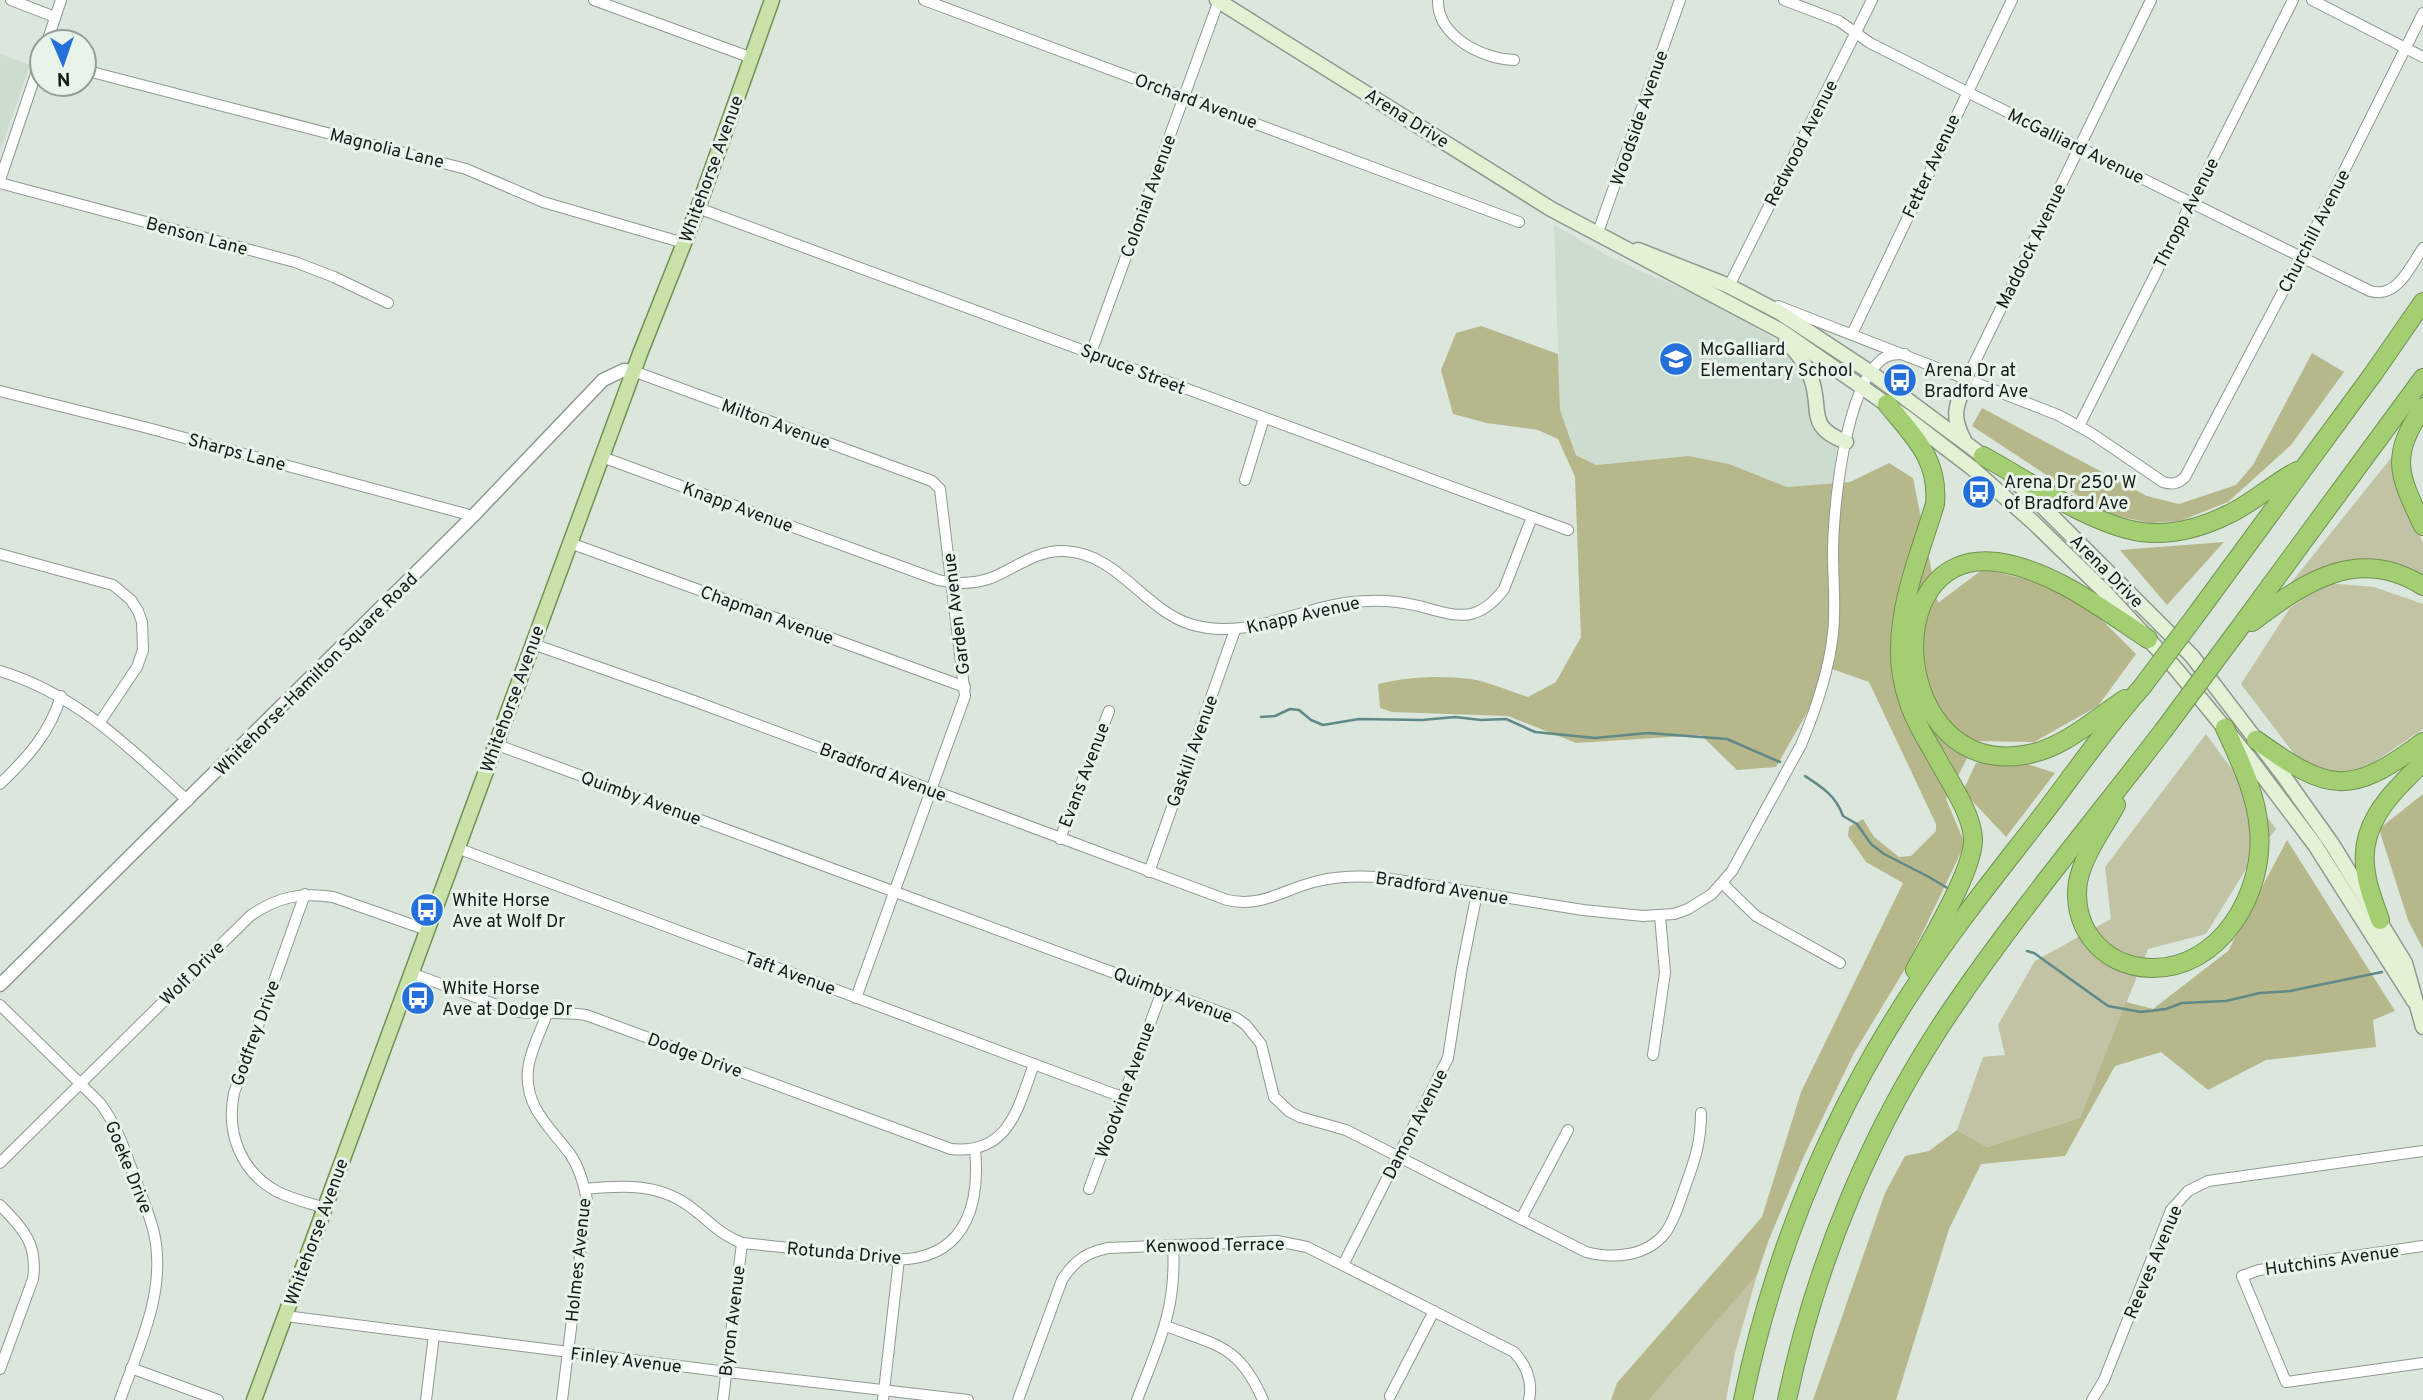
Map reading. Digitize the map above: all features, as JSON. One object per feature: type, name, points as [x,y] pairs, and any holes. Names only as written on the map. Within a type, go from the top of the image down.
[{"type":"highway","points":[[1864,1070],[1917,983],[1952,933],[2196,615],[2423,303]]},
{"type":"highway","points":[[1787,1400],[1808,1319],[1842,1218],[1877,1139],[1911,1075],[1953,1007],[1987,958],[2163,731],[2423,378]]},
{"type":"highway","points":[[1743,1400],[1762,1320],[1787,1241],[1826,1145],[1969,866],[1973,840],[1967,814],[1913,715],[1903,681],[1899,650],[1901,620],[1935,504],[1936,491],[1933,470],[1924,450],[1887,404]]},
{"type":"highway","points":[[2423,407],[2407,433],[2400,459],[2404,485],[2423,526]]},
{"type":"highway","points":[[1983,456],[2095,518],[2140,532],[2156,533],[2190,528],[2232,513],[2271,485],[2303,467]]},
{"type":"highway","points":[[2139,689],[2068,739],[2048,749],[2010,757],[1980,752],[1953,739],[1934,719],[1920,687],[1916,665],[1915,626],[1922,603],[1938,581],[1958,568],[1997,562],[2037,573],[2057,582],[2148,639]]},
{"type":"highway","points":[[2235,634],[2293,592],[2333,572],[2381,569],[2397,573],[2423,586]]},
{"type":"highway","points":[[2143,757],[2082,867],[2077,895],[2087,933],[2104,952],[2128,965],[2156,968],[2187,961],[2214,945],[2236,919],[2252,885],[2260,848],[2257,811],[2251,788],[2225,729]]},
{"type":"highway","points":[[2256,740],[2308,774],[2335,782],[2349,782],[2374,775],[2423,742]]},
{"type":"highway","points":[[2380,920],[2365,868],[2365,844],[2369,828],[2385,800],[2423,762]]},
{"type":"main road","name":"Whitehorse Avenue","points":[[254,1400],[633,372],[698,208],[772,0]]},
{"type":"main road","name":"Arena Drive","points":[[1218,0],[1551,209],[1763,322],[1887,404],[1972,468],[2104,590],[2225,729],[2315,845],[2414,1000]]},
{"type":"main road","name":"Arena Drive","points":[[1597,235],[1661,257],[1729,286],[1779,312],[1870,372],[1983,456],[2034,498],[2192,656],[2256,740],[2332,844],[2380,920],[2405,963],[2423,1027]]},
{"type":"main road","points":[[1763,322],[1792,348],[1805,365],[1815,393],[1819,422],[1824,430],[1829,436],[1846,442]]},
{"type":"main road","points":[[1966,444],[1957,427],[1955,413],[1967,378]]},
{"type":"street","points":[[11,0],[55,17]]},
{"type":"street","points":[[51,28],[61,0]]},
{"type":"street","points":[[594,0],[752,58]]},
{"type":"street","name":"Orchard Avenue","points":[[924,0],[1184,97],[1470,199],[1519,222]]},
{"type":"street","name":"Colonial Avenue","points":[[1091,353],[1218,0]]},
{"type":"street","points":[[1438,0],[1440,20],[1451,33],[1485,56],[1497,60],[1514,60]]},
{"type":"street","name":"Woodside Avenue","points":[[1597,235],[1680,0]]},
{"type":"street","name":"McGalliard Avenue","points":[[1784,0],[1839,21],[1871,43],[1966,92],[2370,291],[2384,292],[2397,286],[2423,248]]},
{"type":"street","name":"Redwood Avenue","points":[[1729,286],[1872,0]]},
{"type":"street","name":"Fetter Avenue","points":[[1852,334],[2012,0]]},
{"type":"street","name":"Maddock Avenue","points":[[1967,378],[2151,0]]},
{"type":"street","name":"Thropp Avenue","points":[[2079,426],[2292,0]]},
{"type":"street","points":[[2312,0],[2423,57]]},
{"type":"street","name":"Churchill Avenue","points":[[2079,426],[2168,484],[2175,484],[2185,477],[2301,257],[2423,13]]},
{"type":"street","name":"Magnolia Lane","points":[[98,74],[467,169],[543,202],[684,243]]},
{"type":"street","points":[[0,181],[28,98]]},
{"type":"street","name":"Benson Lane","points":[[0,181],[295,262],[324,272],[388,303]]},
{"type":"street","name":"Spruce Street","points":[[698,208],[1568,530]]},
{"type":"street","points":[[1746,294],[1967,378],[2079,426]]},
{"type":"street","name":"Bradford Avenue","points":[[533,644],[694,701],[1227,900],[1245,904],[1317,881],[1359,876],[1583,910],[1660,916],[1688,909],[1723,884],[1801,745],[1819,699],[1833,635],[1834,523],[1846,442],[1861,386],[1870,372],[1881,359],[1905,354]]},
{"type":"street","name":"Whitehorse-Hamilton Square Road","points":[[0,985],[473,516],[603,380],[624,370],[633,372]]},
{"type":"street","name":"Milton Avenue","points":[[633,372],[919,477]]},
{"type":"street","name":"Sharps Lane","points":[[0,391],[473,516]]},
{"type":"street","points":[[1245,480],[1264,418]]},
{"type":"street","name":"Knapp Avenue","points":[[602,457],[938,580],[953,583],[991,578],[1043,554],[1064,551],[1079,553],[1105,564],[1173,617],[1203,628],[1235,630],[1343,603],[1363,601],[1400,602],[1455,616],[1475,613],[1496,599],[1504,589],[1532,517]]},
{"type":"street","name":"Garden Avenue","points":[[856,998],[965,696],[940,489],[932,481],[919,477]]},
{"type":"street","name":"Chapman Avenue","points":[[570,542],[965,687]]},
{"type":"street","points":[[0,554],[113,585],[131,600],[138,611],[142,622],[143,650],[137,667],[100,722]]},
{"type":"street","name":"Gaskill Avenue","points":[[1149,872],[1235,630]]},
{"type":"street","points":[[0,671],[61,696],[100,722],[188,801]]},
{"type":"street","points":[[0,784],[31,754],[42,739],[61,696]]},
{"type":"street","name":"Evans Avenue","points":[[1059,839],[1109,711]]},
{"type":"street","name":"Quimby Avenue","points":[[495,744],[1236,1018],[1246,1025],[1261,1044],[1274,1097],[1290,1112],[1346,1130],[1586,1252],[1620,1256],[1647,1247],[1667,1231],[1699,1152],[1701,1113]]},
{"type":"street","name":"Taft Avenue","points":[[457,848],[1122,1097]]},
{"type":"street","points":[[1723,884],[1756,916],[1840,963]]},
{"type":"street","name":"Damon Avenue","points":[[1343,1265],[1448,1058],[1476,892]]},
{"type":"street","name":"Wolf Drive","points":[[0,1163],[250,916],[277,900],[305,894],[333,897],[427,930]]},
{"type":"street","name":"Godfrey Drive","points":[[305,894],[234,1093],[231,1122],[239,1151],[256,1176],[279,1193],[325,1208]]},
{"type":"street","points":[[1653,1055],[1665,973],[1660,916]]},
{"type":"street","name":"Dodge Drive","points":[[411,973],[513,1011],[586,1015],[944,1147],[975,1150]]},
{"type":"street","name":"Woodvine Avenue","points":[[1089,1189],[1162,991]]},
{"type":"street","name":"Goeke Drive","points":[[0,1004],[100,1103],[119,1133],[155,1236],[158,1255],[156,1294],[120,1400]]},
{"type":"street","name":"Holmes Avenue","points":[[547,1014],[527,1071],[528,1086],[536,1112],[572,1156],[585,1189],[587,1212],[562,1400]]},
{"type":"street","points":[[975,1150],[994,1141],[1010,1125],[1034,1064]]},
{"type":"street","points":[[1521,1219],[1568,1130]]},
{"type":"street","name":"Rotunda Drive","points":[[585,1189],[621,1185],[674,1196],[691,1206],[729,1238],[741,1243],[899,1259],[931,1253],[944,1245],[970,1216],[977,1187],[975,1150]]},
{"type":"street","name":"Reeves Avenue","points":[[2092,1400],[2104,1380],[2171,1210],[2188,1191],[2208,1181],[2423,1151]]},
{"type":"street","points":[[0,1205],[30,1241],[35,1266],[33,1279],[0,1369]]},
{"type":"street","name":"Kenwood Terrace","points":[[1018,1400],[1062,1280],[1086,1254],[1108,1248],[1277,1241],[1307,1247],[1514,1352],[1528,1371],[1531,1382],[1530,1400]]},
{"type":"street","name":"Byron Avenue","points":[[723,1400],[741,1243]]},
{"type":"street","points":[[1137,1400],[1166,1326],[1174,1286],[1173,1245]]},
{"type":"street","name":"Hutchins Avenue","points":[[2423,1246],[2259,1270],[2242,1276],[2286,1382],[2423,1363]]},
{"type":"street","points":[[883,1395],[899,1259]]},
{"type":"street","points":[[1390,1396],[1434,1311]]},
{"type":"street","name":"Finley Avenue","points":[[285,1316],[883,1395],[968,1400]]},
{"type":"street","points":[[1166,1326],[1214,1344],[1236,1357],[1253,1378],[1263,1400]]},
{"type":"street","points":[[426,1400],[434,1335]]},
{"type":"street","points":[[131,1368],[218,1400]]},
{"type":"shaded area","points":[[0,54],[28,64],[28,71],[0,151]]},
{"type":"shaded area","name":"McGalliard Elementary School","points":[[1554,225],[1610,257],[1729,310],[1772,338],[1798,363],[1837,444],[1834,483],[1786,487],[1729,464],[1689,456],[1596,465],[1577,455],[1560,410]]},
{"type":"shaded area","points":[[2395,453],[2409,512],[2423,543],[2423,580],[2368,561],[2325,566],[2286,589]]},
{"type":"shaded area","points":[[2327,583],[2374,587],[2423,604],[2423,729],[2361,771],[2314,780],[2241,684],[2290,608]]},
{"type":"shaded area","points":[[2206,734],[2276,829],[2251,861],[2206,934],[2148,949],[2080,1118],[1987,1147],[1957,1130],[1983,1057],[2005,1055],[1998,1025],[2035,961],[2111,919],[2105,867]]},
{"type":"shaded area","points":[[1757,1275],[1735,1353],[1726,1400],[1649,1400]]},
{"type":"green space","points":[[1481,326],[1558,354],[1560,410],[1576,455],[1596,465],[1689,456],[1729,464],[1787,487],[1850,482],[1889,463],[1913,478],[1938,603],[1983,569],[2050,585],[2098,616],[2136,654],[2098,706],[2034,742],[1976,741],[1946,799],[1965,844],[1905,969],[1854,1053],[1804,1156],[1757,1275],[1649,1400],[1611,1400],[1617,1383],[1762,1217],[1801,1092],[1903,883],[1866,862],[1848,836],[1849,827],[1863,819],[1874,837],[1899,857],[1911,856],[1936,831],[1936,824],[1869,682],[1832,669],[1776,767],[1737,770],[1701,735],[1576,743],[1508,716],[1392,712],[1380,708],[1378,684],[1424,677],[1470,679],[1528,697],[1556,682],[1581,637],[1575,477],[1558,439],[1538,430],[1487,423],[1453,414],[1441,370],[1456,333]]},
{"type":"green space","points":[[2312,353],[2344,372],[2291,445],[2228,502],[2180,521],[2150,523],[2104,513],[1972,426],[1982,408],[2147,496],[2179,504],[2236,485],[2253,465]]},
{"type":"green space","points":[[2224,542],[2167,605],[2120,550]]},
{"type":"green space","points":[[1976,763],[2024,763],[2055,773],[2006,837],[1963,791]]},
{"type":"green space","points":[[2423,794],[2423,949],[2408,920],[2379,829]]},
{"type":"green space","points":[[2287,840],[2395,1011],[2373,1020],[2376,1047],[2266,1060],[2208,1090],[2161,1052],[2115,1066],[2065,1156],[1981,1164],[1949,1229],[1896,1400],[1813,1400],[1885,1193],[1905,1156],[1929,1151],[1957,1130],[1987,1147],[2080,1118],[2126,1002],[2153,1009],[2228,951]]},
{"type":"waterway","points":[[1261,717],[1275,716],[1290,709],[1299,710],[1311,720],[1323,725],[1359,719],[1506,719],[1535,732],[1595,738],[1648,733],[1727,739],[1780,762]]},
{"type":"waterway","points":[[1805,776],[1828,793],[1843,816],[1857,824],[1871,844],[1884,854],[1949,889]]},
{"type":"waterway","points":[[2027,951],[2034,953],[2108,1006],[2141,1012],[2166,1009],[2182,1003],[2226,1001],[2260,993],[2290,991],[2382,972]]},
{"type":"place","name":"McGalliard Elementary School","points":[[1676,359]]},
{"type":"place","name":"Arena Dr at Bradford Ave","points":[[1900,380]]},
{"type":"place","name":"Arena Dr 250' W of Bradford Ave","points":[[1979,492]]},
{"type":"place","name":"White Horse Ave at Wolf Dr","points":[[427,910]]},
{"type":"place","name":"White Horse Ave at Dodge Dr","points":[[418,998]]}]
